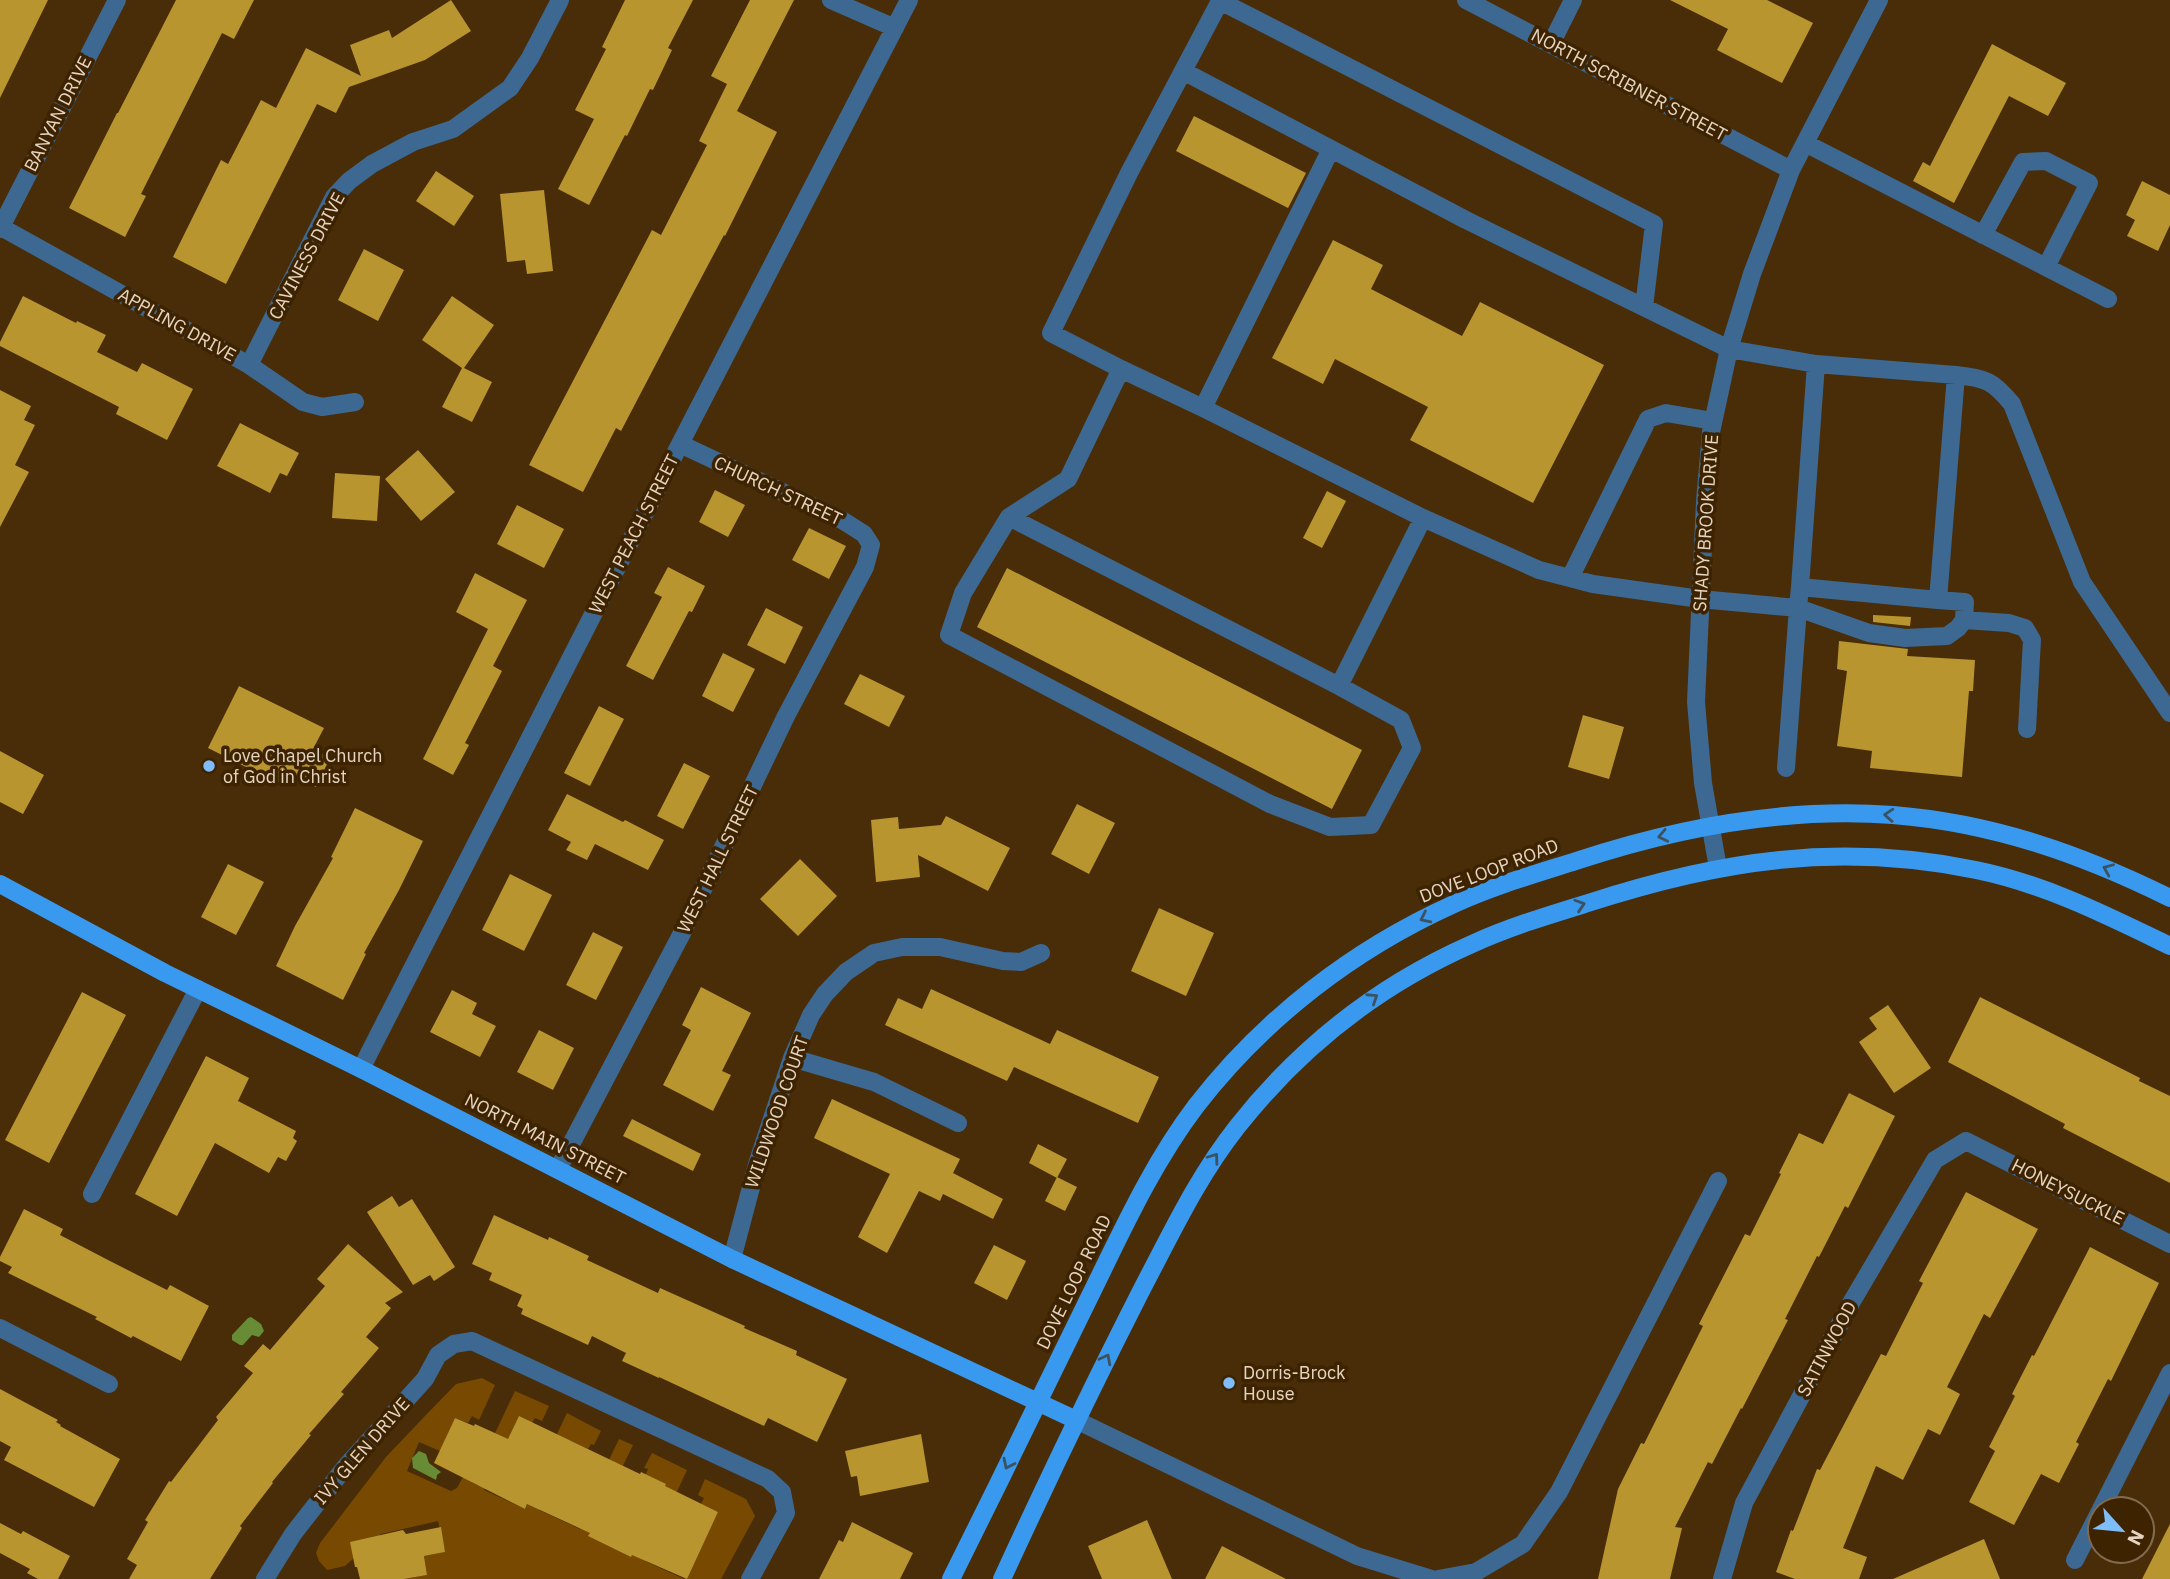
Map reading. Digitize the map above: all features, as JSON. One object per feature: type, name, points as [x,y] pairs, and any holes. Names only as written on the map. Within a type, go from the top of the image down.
[{"type":"main road","name":"DOVE LOOP ROAD","points":[[951,1579],[1132,1212],[1170,1144],[1196,1106],[1227,1070],[1293,1003],[1379,943],[1415,922],[1458,902],[1653,838],[1732,821],[1806,813],[1895,816],[1982,828],[2043,844],[2170,898]]},
{"type":"main road","points":[[1002,1579],[1076,1420],[1208,1165],[1261,1099],[1322,1037],[1360,1007],[1435,961],[1475,942],[1662,880],[1771,860],[1838,856],[1891,858],[1975,870],[2071,900],[2170,946]]},
{"type":"main road","name":"NORTH MAIN STREET","points":[[0,884],[198,989],[361,1069],[732,1259],[1076,1420]]},
{"type":"street","name":"BANYAN DRIVE","points":[[0,228],[117,0]]},
{"type":"street","name":"CAVINESS DRIVE","points":[[249,365],[334,197],[349,181],[372,164],[413,142],[453,129],[510,88],[530,58],[560,0]]},
{"type":"street","points":[[831,0],[895,28]]},
{"type":"street","name":"WEST PEACH STREET","points":[[361,1069],[909,0]]},
{"type":"street","name":"NORTH SCRIBNER STREET","points":[[1466,0],[1791,170]]},
{"type":"street","points":[[1551,44],[1573,0]]},
{"type":"street","name":"SHADY BROOK DRIVE","points":[[1718,868],[1703,783],[1696,702],[1704,501],[1713,421],[1729,349],[1752,274],[1791,170],[1879,0]]},
{"type":"street","points":[[1644,307],[1654,224],[1220,1],[1129,173],[1051,332],[1423,518],[1539,570],[1593,584],[1700,600],[1798,608],[1869,633],[1905,638],[1947,636],[1964,620],[1965,602],[1800,587]]},
{"type":"street","points":[[1183,71],[1466,220],[1729,349],[1816,364],[1975,377],[1997,386],[2012,404],[2082,582],[2170,713]]},
{"type":"street","points":[[1805,144],[2108,299]]},
{"type":"street","points":[[1203,408],[1331,149]]},
{"type":"street","points":[[1983,235],[2023,162],[2046,161],[2068,172],[2090,184],[2046,267]]},
{"type":"street","name":"APPLING DRIVE","points":[[0,228],[249,365],[303,402],[323,407],[355,402]]},
{"type":"street","points":[[1786,768],[1816,364]]},
{"type":"street","points":[[1009,517],[1401,720],[1412,748],[1371,825],[1330,827],[1270,804],[949,635],[963,593],[1009,517],[1068,479],[1121,369]]},
{"type":"street","points":[[1938,600],[1956,375]]},
{"type":"street","points":[[1570,578],[1648,419],[1667,413],[1713,421]]},
{"type":"street","name":"CHURCH STREET","points":[[680,444],[842,520],[864,534],[871,545]]},
{"type":"street","points":[[1339,686],[1423,518]]},
{"type":"street","name":"WEST HALL STREET","points":[[558,1169],[681,935],[786,716],[865,567],[871,545]]},
{"type":"street","points":[[1964,620],[2009,623],[2025,628],[2032,640],[2027,729]]},
{"type":"street","name":"WILDWOOD COURT","points":[[732,1259],[758,1161],[792,1058],[811,1015],[846,972],[874,953],[902,947],[940,947],[1003,961],[1021,962],[1041,953]]},
{"type":"street","points":[[92,1194],[198,989]]},
{"type":"street","points":[[792,1058],[874,1082],[958,1123]]},
{"type":"street","name":"HONEYSUCKLE","points":[[1966,1141],[2170,1244]]},
{"type":"street","name":"SATINWOOD","points":[[1723,1579],[1744,1503],[1851,1303],[1935,1160],[1966,1141]]},
{"type":"street","points":[[1438,1579],[1476,1572],[1523,1544],[1559,1492],[1718,1181]]},
{"type":"street","points":[[0,1328],[109,1384]]},
{"type":"street","name":"IVY GLEN DRIVE","points":[[265,1579],[293,1534],[346,1466],[425,1379],[438,1355],[454,1344],[472,1341],[768,1479],[782,1492],[786,1513],[750,1579]]},
{"type":"street","points":[[2109,1495],[2170,1373]]},
{"type":"street","points":[[1076,1420],[1357,1556],[1432,1579]]},
{"type":"street","points":[[2076,1560],[2086,1540]]},
{"type":"shaded area","points":[[251,1317],[261,1324],[264,1331],[259,1337],[252,1335],[240,1345],[232,1340],[232,1335]]},
{"type":"shaded area","points":[[482,1378],[495,1385],[479,1420],[472,1416],[468,1423],[455,1418],[440,1451],[419,1442],[407,1471],[451,1491],[457,1488],[463,1477],[477,1485],[495,1433],[515,1391],[549,1406],[542,1421],[535,1418],[532,1423],[519,1417],[484,1490],[525,1509],[567,1413],[601,1431],[594,1445],[591,1444],[588,1449],[571,1441],[539,1510],[580,1529],[611,1464],[608,1462],[619,1439],[633,1445],[589,1536],[646,1474],[648,1469],[644,1468],[652,1453],[687,1470],[645,1561],[684,1579],[404,1579],[427,1575],[424,1556],[445,1552],[438,1521],[381,1534],[345,1566],[327,1570],[316,1553],[320,1543],[386,1457],[456,1384]]},
{"type":"shaded area","points":[[419,1451],[426,1454],[429,1463],[441,1472],[436,1480],[413,1468],[412,1458]]},
{"type":"shaded area","points":[[705,1479],[746,1499],[755,1516],[721,1579],[684,1579],[718,1512],[701,1504],[704,1498],[698,1495]]},
{"type":"building","points":[[0,0],[48,0],[0,98]]},
{"type":"building","points":[[176,0],[254,0],[234,39],[222,33],[141,194],[146,196],[125,237],[69,208]]},
{"type":"building","points":[[451,0],[471,31],[425,60],[349,87],[336,113],[317,104],[226,284],[173,257],[221,160],[228,164],[261,100],[276,108],[306,48],[361,76],[350,45],[389,30],[392,38]]},
{"type":"building","points":[[625,0],[693,0],[668,48],[672,50],[653,90],[650,89],[589,205],[558,189],[594,119],[575,110],[606,49],[602,47]]},
{"type":"building","points":[[750,0],[794,0],[737,111],[777,132],[621,431],[616,428],[583,492],[529,465],[652,230],[661,235],[707,145],[699,141],[727,84],[711,76]]},
{"type":"building","points":[[1670,0],[1767,0],[1813,23],[1782,83],[1717,50],[1728,29]]},
{"type":"building","points":[[1992,44],[2066,83],[2048,116],[2009,96],[1954,203],[1913,181],[1923,162],[1930,166]]},
{"type":"building","points":[[1194,116],[1306,173],[1288,208],[1176,151]]},
{"type":"building","points":[[436,171],[474,196],[454,226],[416,201]]},
{"type":"building","points":[[2142,181],[2170,195],[2170,225],[2158,251],[2127,236],[2135,220],[2126,215]]},
{"type":"building","points":[[544,190],[553,271],[527,274],[525,260],[507,262],[500,194]]},
{"type":"building","points":[[1333,240],[1383,265],[1371,289],[1462,336],[1480,302],[1604,365],[1533,503],[1410,440],[1428,407],[1335,359],[1323,384],[1272,358]]},
{"type":"building","points":[[364,249],[404,270],[378,321],[338,300]]},
{"type":"building","points":[[23,296],[106,335],[97,352],[137,372],[142,363],[193,389],[167,440],[116,414],[119,407],[0,346]]},
{"type":"building","points":[[452,296],[494,325],[464,368],[492,382],[472,422],[442,407],[462,368],[422,340]]},
{"type":"building","points":[[0,390],[31,406],[24,420],[35,425],[15,465],[29,472],[0,527]]},
{"type":"building","points":[[240,423],[299,453],[287,476],[280,473],[270,493],[217,466]]},
{"type":"building","points":[[418,450],[455,492],[421,521],[385,479]]},
{"type":"building","points":[[335,473],[380,476],[377,521],[332,518]]},
{"type":"building","points":[[715,490],[745,505],[728,537],[699,522]]},
{"type":"building","points":[[1327,491],[1346,501],[1322,548],[1303,538]]},
{"type":"building","points":[[517,505],[564,529],[544,568],[497,544]]},
{"type":"building","points":[[809,528],[846,546],[829,579],[792,560]]},
{"type":"building","points":[[668,567],[705,586],[653,680],[626,666],[662,597],[654,593]]},
{"type":"building","points":[[1007,568],[1362,750],[1332,809],[977,627]]},
{"type":"building","points":[[475,573],[527,600],[493,666],[502,671],[465,743],[469,745],[453,775],[423,759],[488,629],[456,612]]},
{"type":"building","points":[[766,608],[803,627],[785,664],[747,645]]},
{"type":"building","points":[[1873,615],[1911,617],[1910,626],[1873,622]]},
{"type":"building","points":[[1839,641],[1908,649],[1907,656],[1975,660],[1973,691],[1969,691],[1962,777],[1870,768],[1872,751],[1837,746],[1847,671],[1837,669]]},
{"type":"building","points":[[723,653],[755,669],[733,712],[702,696]]},
{"type":"building","points":[[860,674],[905,696],[889,727],[844,704]]},
{"type":"building","points":[[239,686],[324,728],[313,749],[330,758],[316,787],[284,771],[278,783],[208,748]]},
{"type":"building","points":[[599,706],[624,719],[590,786],[564,773]]},
{"type":"building","points":[[1583,715],[1624,727],[1609,779],[1568,767]]},
{"type":"building","points":[[0,751],[44,775],[23,814],[0,802]]},
{"type":"building","points":[[684,763],[710,776],[683,829],[657,816]]},
{"type":"building","points":[[567,794],[664,840],[648,870],[595,844],[587,860],[566,850],[571,842],[548,830]]},
{"type":"building","points":[[1077,804],[1115,823],[1089,874],[1051,854]]},
{"type":"building","points":[[355,808],[423,841],[364,953],[366,954],[343,1000],[276,966],[333,858],[331,857]]},
{"type":"building","points":[[946,816],[1010,848],[988,891],[918,855],[920,877],[876,882],[871,820],[898,817],[899,829],[941,825]]},
{"type":"building","points":[[800,859],[837,896],[798,936],[760,899]]},
{"type":"building","points":[[228,864],[264,882],[236,935],[201,917]]},
{"type":"building","points":[[510,874],[552,895],[524,951],[482,930]]},
{"type":"building","points":[[1159,908],[1214,933],[1186,996],[1131,971]]},
{"type":"building","points":[[593,932],[623,947],[596,1000],[566,985]]},
{"type":"building","points":[[701,987],[751,1013],[722,1071],[731,1075],[713,1111],[663,1085],[691,1030],[682,1025]]},
{"type":"building","points":[[931,989],[1050,1044],[1057,1030],[1159,1077],[1138,1123],[1014,1067],[1007,1081],[885,1025],[898,998],[922,1009]]},
{"type":"building","points":[[452,990],[477,1003],[472,1014],[496,1026],[480,1057],[430,1032]]},
{"type":"building","points":[[82,992],[126,1015],[49,1163],[5,1140]]},
{"type":"building","points":[[1980,997],[2140,1078],[2139,1081],[2170,1096],[2170,1183],[2063,1128],[2065,1124],[1948,1062]]},
{"type":"building","points":[[1888,1005],[1931,1068],[1894,1093],[1859,1042],[1877,1029],[1869,1018]]},
{"type":"building","points":[[539,1030],[574,1048],[553,1090],[517,1072]]},
{"type":"building","points":[[206,1056],[249,1078],[238,1101],[296,1131],[293,1138],[297,1141],[286,1161],[278,1157],[269,1173],[215,1143],[177,1216],[135,1194]]},
{"type":"building","points":[[1849,1093],[1895,1116],[1848,1208],[1845,1206],[1819,1257],[1817,1256],[1785,1319],[1788,1320],[1742,1409],[1712,1464],[1708,1462],[1675,1527],[1682,1528],[1670,1579],[1598,1579],[1618,1489],[1641,1443],[1644,1444],[1703,1326],[1699,1324],[1745,1234],[1750,1236],[1799,1133],[1823,1144]]},
{"type":"building","points":[[832,1099],[960,1159],[953,1173],[1003,1199],[993,1219],[943,1194],[940,1201],[919,1191],[887,1253],[858,1237],[890,1174],[814,1138]]},
{"type":"building","points":[[632,1119],[701,1154],[693,1171],[623,1136]]},
{"type":"building","points":[[1038,1144],[1067,1159],[1057,1178],[1029,1163]]},
{"type":"building","points":[[1057,1177],[1077,1187],[1065,1211],[1045,1201]]},
{"type":"building","points":[[1966,1192],[2038,1229],[1990,1318],[1984,1314],[1947,1387],[1960,1394],[1940,1435],[1928,1429],[1903,1480],[1876,1466],[1843,1548],[1867,1557],[1859,1579],[1795,1579],[1776,1572],[1817,1469],[1820,1470],[1881,1354],[1886,1356],[1923,1283],[1919,1281]]},
{"type":"building","points":[[392,1196],[399,1207],[412,1199],[455,1267],[434,1281],[430,1275],[413,1285],[367,1212]]},
{"type":"building","points":[[24,1209],[63,1229],[60,1235],[167,1290],[170,1285],[209,1306],[181,1361],[133,1336],[131,1338],[95,1319],[97,1317],[8,1273],[12,1267],[0,1261],[0,1257]]},
{"type":"building","points":[[494,1215],[589,1256],[587,1260],[658,1293],[660,1288],[745,1326],[744,1328],[797,1351],[796,1355],[847,1379],[817,1442],[768,1418],[764,1426],[622,1361],[626,1353],[592,1336],[588,1345],[521,1314],[523,1309],[517,1306],[522,1295],[489,1280],[492,1273],[472,1264]]},
{"type":"building","points":[[348,1244],[403,1292],[385,1303],[391,1308],[366,1337],[379,1348],[341,1392],[344,1394],[272,1482],[240,1526],[242,1528],[210,1579],[129,1579],[137,1565],[127,1559],[148,1522],[145,1520],[169,1481],[171,1482],[218,1420],[216,1417],[253,1373],[244,1366],[263,1344],[270,1350],[325,1286],[317,1279]]},
{"type":"building","points":[[994,1245],[1026,1261],[1007,1300],[974,1283]]},
{"type":"building","points":[[2090,1247],[2159,1283],[2111,1381],[2108,1379],[2076,1442],[2079,1444],[2059,1483],[2041,1474],[2014,1525],[1969,1502],[1995,1451],[1989,1447],[2015,1396],[2012,1394]]},
{"type":"building","points":[[0,1389],[58,1420],[56,1422],[60,1426],[120,1459],[94,1507],[4,1460],[11,1447],[0,1441]]},
{"type":"building","points":[[519,1416],[666,1484],[665,1486],[718,1512],[687,1579],[632,1555],[631,1557],[588,1536],[590,1533],[527,1504],[525,1509],[434,1463],[455,1418],[508,1439]]},
{"type":"building","points":[[921,1434],[929,1482],[860,1496],[857,1476],[851,1477],[845,1451]]},
{"type":"building","points":[[1147,1520],[1172,1579],[1102,1579],[1088,1546]]},
{"type":"building","points":[[852,1522],[913,1553],[900,1579],[819,1579],[839,1540],[843,1542]]},
{"type":"building","points":[[0,1523],[21,1534],[23,1531],[70,1556],[58,1579],[38,1579],[27,1573],[30,1569],[0,1553]]},
{"type":"building","points":[[2170,1524],[2170,1579],[2142,1579],[2149,1565],[2156,1565],[2156,1552]]},
{"type":"building","points":[[441,1527],[445,1552],[424,1556],[427,1575],[404,1579],[360,1579],[350,1542],[403,1530],[406,1534]]},
{"type":"building","points":[[1984,1539],[2000,1579],[1893,1579]]},
{"type":"building","points":[[1222,1546],[1286,1579],[1205,1579]]},
{"type":"place","name":"Love Chapel Church of God in Christ","points":[[209,766]]},
{"type":"place","name":"Dorris-Brock House","points":[[1229,1383]]}]
